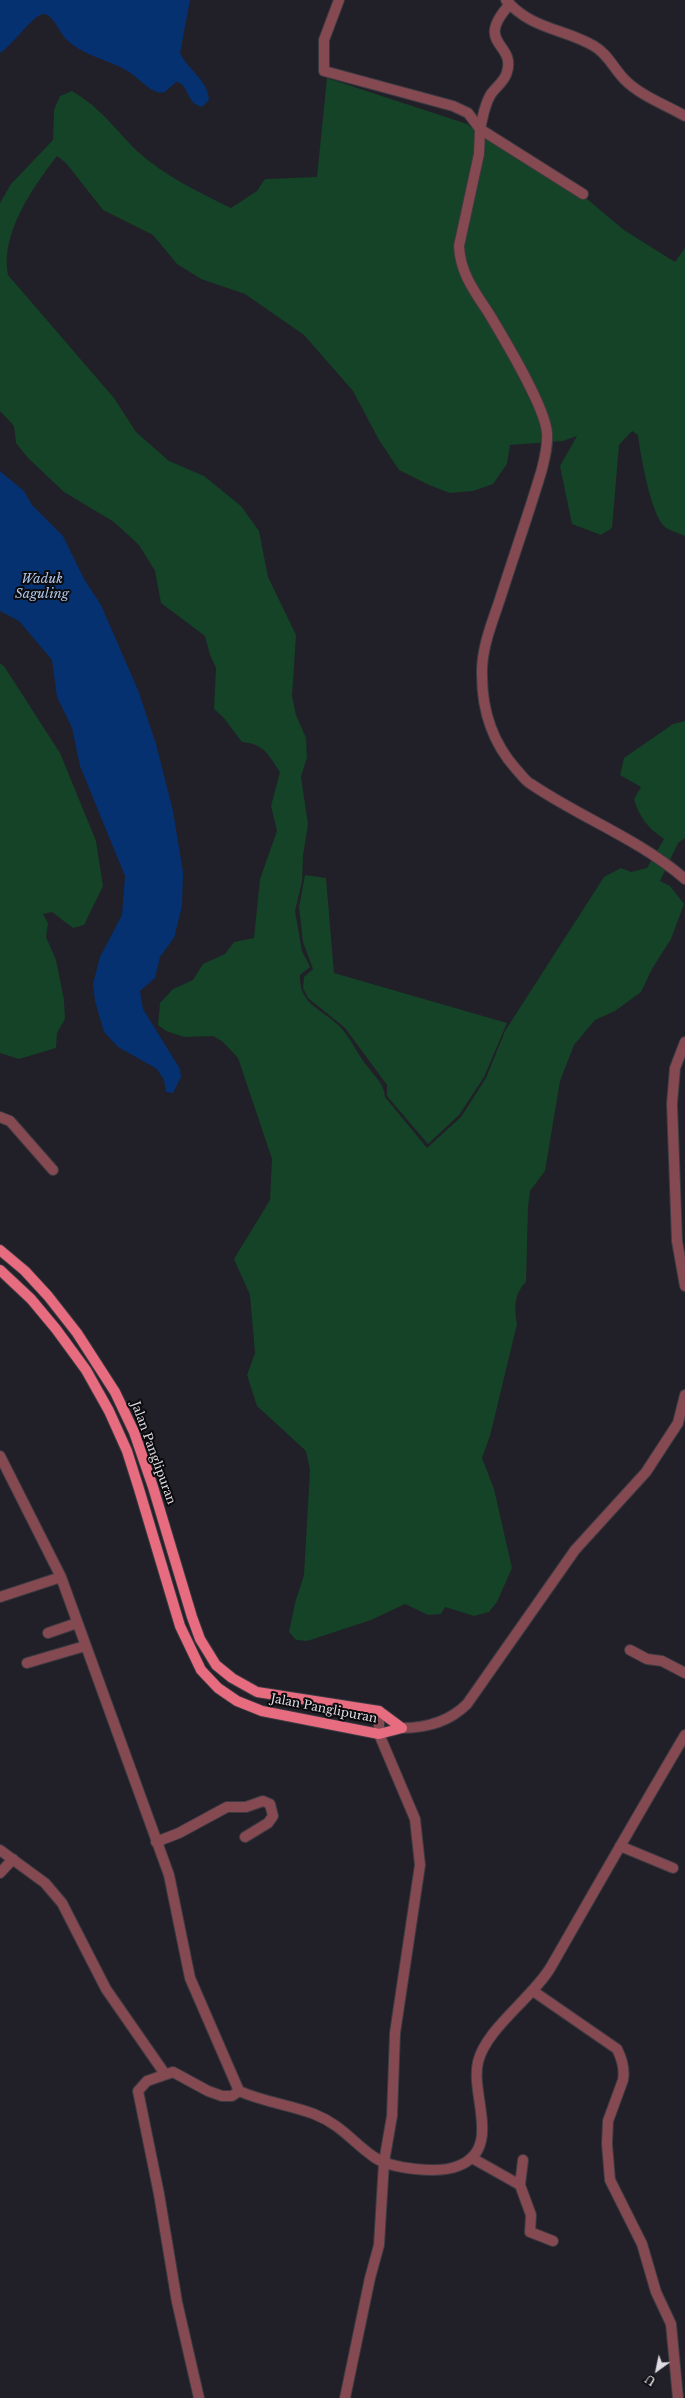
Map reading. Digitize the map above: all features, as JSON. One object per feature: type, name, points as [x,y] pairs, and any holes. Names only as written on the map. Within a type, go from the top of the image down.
[{"type":"main road","name":"Jalan Panglipuran","points":[[0,1250],[25,1271],[48,1296],[101,1368],[125,1411],[153,1487],[192,1617],[200,1639],[216,1665],[232,1678],[257,1692],[379,1711],[402,1728]]},
{"type":"main road","name":"Jalan Panglipuran","points":[[0,1270],[31,1299],[86,1370],[118,1430],[139,1489],[185,1638],[201,1670],[218,1688],[237,1701],[262,1711],[379,1734],[402,1728]]},
{"type":"main road","points":[[139,1489],[153,1487]]},
{"type":"street","points":[[339,0],[324,40],[324,71],[453,106],[468,113],[480,129],[583,194]]},
{"type":"street","points":[[685,116],[631,86],[595,46],[574,36],[551,30],[531,21],[520,15],[508,2],[493,30],[495,38],[507,60],[507,72],[487,102],[480,129],[479,154],[459,246],[459,259],[468,282],[499,330],[537,402],[547,432],[547,450],[542,469],[490,629],[483,658],[482,674],[486,712],[493,734],[505,757],[528,783],[571,810],[643,848],[669,865],[685,879]]},
{"type":"street","points":[[685,1042],[675,1068],[672,1104],[677,1241],[685,1286]]},
{"type":"street","points":[[0,1117],[10,1121],[53,1170]]},
{"type":"street","points":[[675,1182],[685,1186]]},
{"type":"street","points":[[402,1728],[418,1728],[440,1723],[456,1715],[467,1704],[575,1550],[646,1472],[678,1423],[685,1395]]},
{"type":"street","points":[[0,1456],[61,1577],[169,1875],[190,1978],[239,2091],[261,2100],[314,2114],[335,2124],[374,2157],[384,2162],[419,2169],[445,2170],[458,2167],[472,2158],[481,2142],[482,2111],[476,2069],[480,2057],[491,2038],[532,1991],[552,1965],[685,1735]]},
{"type":"street","points":[[0,1597],[61,1577]]},
{"type":"street","points":[[48,1633],[77,1623]]},
{"type":"street","points":[[27,1664],[85,1646]]},
{"type":"street","points":[[630,1650],[647,1659],[662,1661],[685,1673]]},
{"type":"street","points":[[345,2398],[370,2278],[379,2245],[384,2162],[392,2116],[395,2033],[420,1865],[415,1819],[379,1734],[379,1711]]},
{"type":"street","points":[[156,1842],[180,1833],[227,1807],[246,1807],[263,1802],[270,1804],[273,1816],[268,1823],[245,1837]]},
{"type":"street","points":[[620,1846],[672,1868]]},
{"type":"street","points":[[0,1850],[45,1883],[62,1903],[106,1989],[165,2074]]},
{"type":"street","points":[[0,1873],[13,1859]]},
{"type":"street","points":[[532,1991],[617,2049],[620,2057],[624,2073],[623,2080],[608,2121],[607,2136],[610,2180],[642,2244],[656,2292],[671,2324],[678,2398]]},
{"type":"street","points":[[199,2398],[177,2302],[159,2194],[138,2091],[144,2084],[165,2074],[173,2072],[178,2073],[208,2091],[222,2096],[232,2096],[239,2091]]},
{"type":"street","points":[[472,2158],[520,2185]]},
{"type":"street","points":[[523,2160],[520,2185],[528,2202],[531,2215],[530,2232],[553,2241]]},
{"type":"green space","points":[[327,78],[467,124],[481,135],[587,199],[624,230],[675,262],[685,248],[685,536],[665,527],[660,521],[655,511],[647,484],[638,435],[632,431],[619,445],[612,528],[601,535],[572,524],[560,466],[577,436],[563,441],[510,445],[507,464],[493,484],[473,491],[450,493],[429,485],[399,470],[379,440],[353,391],[304,335],[245,294],[201,279],[177,264],[153,235],[103,210],[66,163],[57,156],[38,182],[20,212],[9,243],[7,259],[8,275],[114,398],[136,432],[169,461],[204,476],[241,506],[259,531],[268,577],[296,635],[292,696],[296,715],[306,738],[307,757],[301,777],[308,824],[303,856],[302,882],[295,911],[302,951],[310,967],[300,975],[301,986],[304,994],[314,1007],[343,1030],[364,1062],[379,1080],[385,1097],[427,1148],[461,1117],[486,1078],[505,1031],[604,877],[621,868],[631,872],[647,868],[664,839],[653,831],[641,817],[634,799],[641,787],[620,775],[624,758],[673,724],[685,721],[685,838],[678,843],[660,881],[670,886],[684,904],[671,939],[652,969],[641,992],[615,1011],[595,1020],[574,1045],[560,1081],[545,1171],[530,1191],[528,1208],[526,1282],[517,1296],[515,1312],[517,1324],[490,1436],[482,1458],[494,1489],[512,1568],[497,1602],[489,1612],[474,1616],[445,1607],[441,1614],[428,1615],[405,1604],[371,1620],[307,1641],[296,1640],[289,1632],[295,1603],[304,1575],[310,1470],[306,1451],[257,1406],[247,1375],[255,1353],[250,1295],[234,1259],[270,1200],[272,1159],[238,1058],[223,1042],[213,1036],[184,1037],[166,1031],[158,1025],[160,1003],[173,989],[193,980],[203,964],[225,954],[234,942],[254,938],[260,879],[277,831],[271,806],[280,772],[265,751],[256,745],[242,742],[223,717],[214,709],[216,668],[210,655],[205,636],[161,603],[155,571],[139,545],[114,522],[64,492],[28,458],[16,443],[14,426],[0,411],[0,203],[11,184],[53,140],[54,110],[60,96],[72,91],[99,111],[137,151],[148,160],[170,176],[194,190],[231,208],[257,191],[265,179],[317,177]]},
{"type":"green space","points":[[0,663],[4,666],[60,753],[96,841],[103,886],[84,925],[73,928],[52,912],[43,914],[48,923],[46,937],[56,960],[64,1000],[65,1019],[57,1033],[56,1048],[19,1059],[0,1053]]},
{"type":"green space","points":[[305,875],[326,878],[334,973],[507,1023],[484,1077],[459,1115],[428,1144],[387,1096],[387,1085],[345,1028],[308,998],[303,988],[304,977],[313,969],[303,942],[299,907]]},
{"type":"water","points":[[0,0],[190,0],[180,53],[205,87],[209,100],[202,107],[197,105],[190,98],[184,86],[176,82],[165,92],[160,93],[151,89],[121,68],[74,46],[64,37],[53,20],[47,15],[43,14],[33,20],[0,53]]},
{"type":"water","name":"Waduk Saguling","points":[[0,471],[24,491],[32,505],[63,536],[84,579],[101,605],[138,690],[156,744],[173,811],[183,872],[182,906],[174,938],[160,957],[155,978],[140,991],[143,1009],[180,1069],[181,1077],[173,1093],[166,1092],[164,1080],[157,1069],[118,1047],[104,1032],[95,1001],[93,984],[100,957],[122,915],[125,876],[80,766],[72,728],[57,697],[52,660],[19,621],[0,611]]}]
